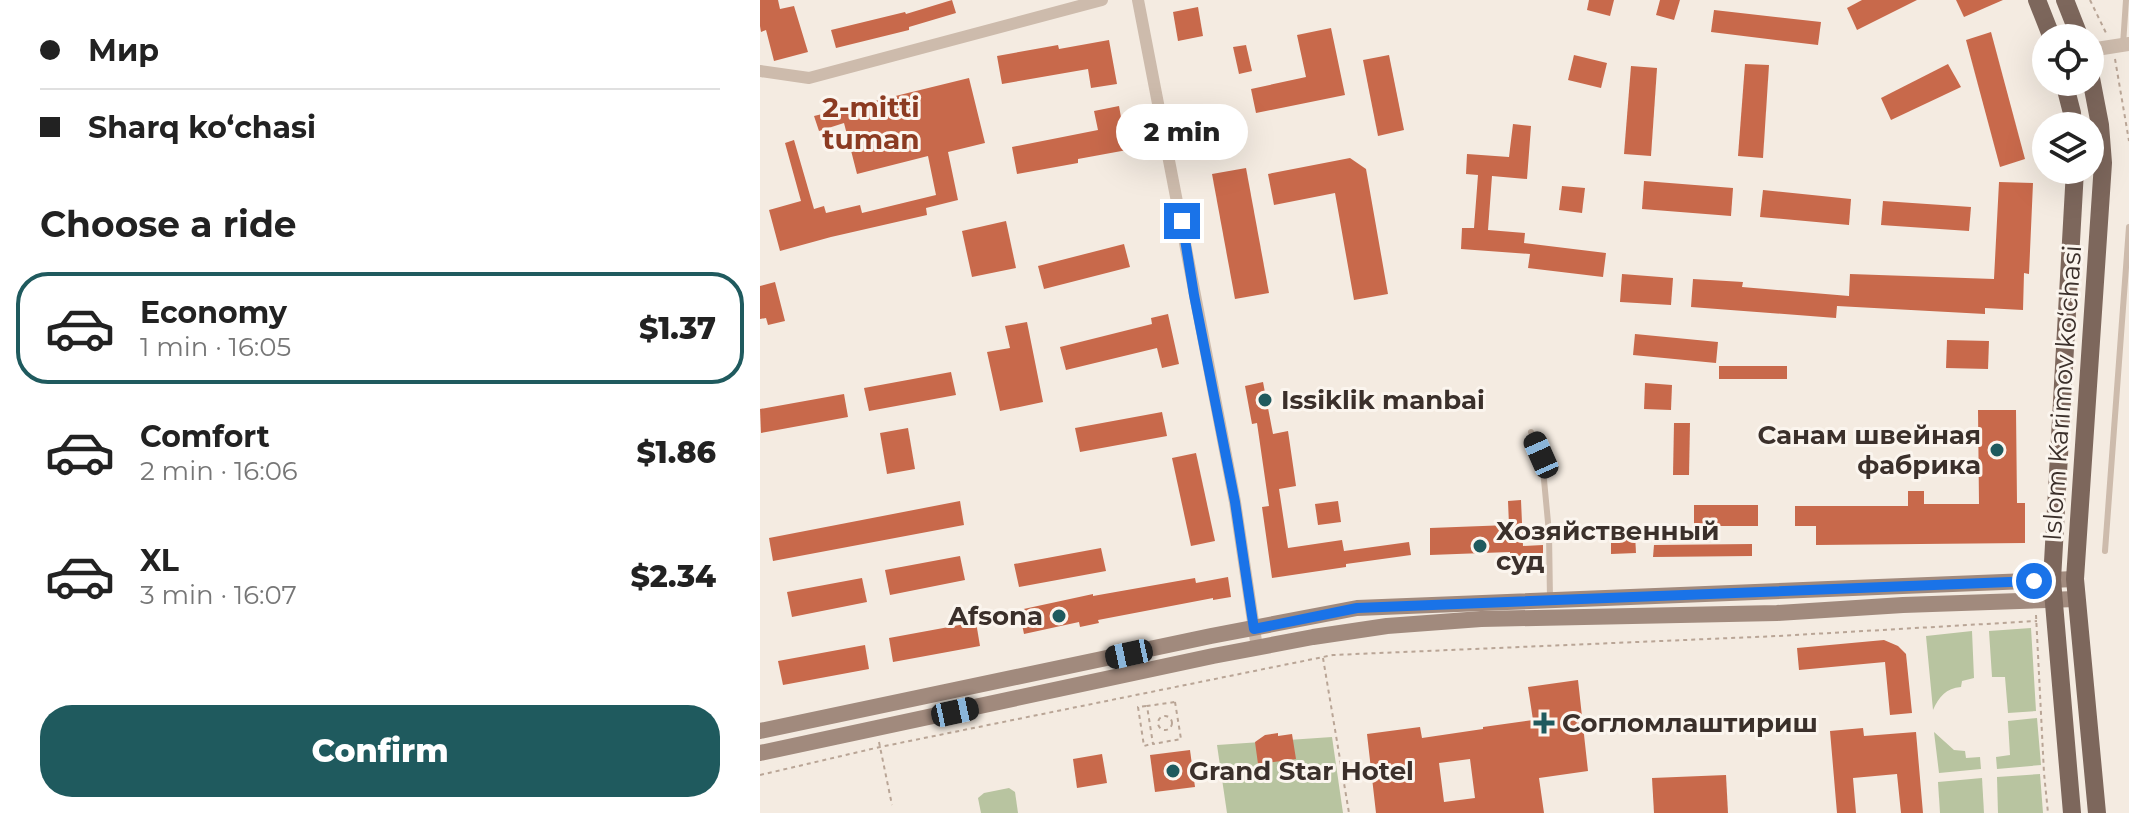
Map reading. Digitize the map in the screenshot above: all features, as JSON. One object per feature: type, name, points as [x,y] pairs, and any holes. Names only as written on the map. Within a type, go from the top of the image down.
[{"type":"main road","points":[[2037,0],[2046,24]]},
{"type":"main road","points":[[2065,0],[2074,24]]},
{"type":"main road","name":"Islom Karimov ko‘chasi","points":[[2094,96],[2103,163],[2075,579],[2097,813]]},
{"type":"main road","name":"Islom Karimov ko‘chasi","points":[[2072,813],[2052,580],[2074,184]]},
{"type":"main road","points":[[760,731],[1357,608],[2075,579]]},
{"type":"main road","points":[[760,753],[1213,656],[1387,626],[1481,619],[1777,613],[2076,599]]},
{"type":"street","points":[[760,71],[809,78],[1102,0]]},
{"type":"street","points":[[1153,0],[1139,1],[1235,502],[1257,648]]},
{"type":"street","points":[[1211,636],[1213,656]]},
{"type":"lane","points":[[2122,45],[2126,0]]},
{"type":"lane","points":[[2105,551],[2129,227]]},
{"type":"lane","points":[[1531,432],[1541,455],[1543,469],[1549,533],[1550,600]]},
{"type":"path","points":[[2090,0],[2122,45],[2129,141]]},
{"type":"path","points":[[2036,612],[2048,813]]},
{"type":"path","points":[[760,775],[880,747],[1323,657],[2037,621]]},
{"type":"path","points":[[1323,657],[1349,813]]},
{"type":"path","points":[[1175,702],[1178,721],[1181,739],[1144,746],[1138,707],[1175,702]]},
{"type":"path","points":[[1147,706],[1153,744]]},
{"type":"path","points":[[1158,723],[1164,716],[1171,718],[1172,723]]},
{"type":"path","points":[[1158,723],[1165,730],[1178,721]]},
{"type":"path","points":[[1150,724],[1158,723]]},
{"type":"path","points":[[876,729],[892,805]]},
{"type":"green space","points":[[2031,628],[2036,711],[2008,713],[2005,677],[1992,677],[1989,631]]},
{"type":"green space","points":[[1972,631],[1974,678],[1962,681],[1961,687],[1944,694],[1933,710],[1926,636]]},
{"type":"green space","points":[[2037,718],[2041,765],[1997,769],[1996,757],[2010,755],[2008,721]]},
{"type":"green space","points":[[1934,732],[1954,750],[1965,751],[1966,758],[1980,757],[1981,769],[1939,773]]},
{"type":"green space","points":[[1332,737],[1343,813],[1227,813],[1217,745]]},
{"type":"green space","points":[[2040,774],[2043,813],[1998,813],[1997,777]]},
{"type":"green space","points":[[1982,778],[1984,813],[1940,813],[1938,782]]},
{"type":"green space","points":[[1009,788],[1015,792],[1018,813],[981,813],[978,798],[984,793]]},
{"type":"building","points":[[760,0],[778,0],[780,9],[794,6],[808,52],[774,61],[766,30],[761,32]]},
{"type":"building","points":[[952,0],[956,13],[909,27],[909,30],[836,48],[831,30],[906,14]]},
{"type":"building","points":[[1589,0],[1614,0],[1610,16],[1587,10]]},
{"type":"building","points":[[1660,0],[1680,0],[1674,20],[1656,15]]},
{"type":"building","points":[[1862,0],[1917,0],[1857,30],[1847,8]]},
{"type":"building","points":[[1956,0],[2003,0],[1964,17]]},
{"type":"building","points":[[1198,7],[1203,36],[1178,41],[1173,12]]},
{"type":"building","points":[[1714,10],[1821,22],[1818,45],[1711,32]]},
{"type":"building","points":[[1331,28],[1345,95],[1256,113],[1251,89],[1306,77],[1297,35]]},
{"type":"building","points":[[1991,32],[2025,159],[2000,167],[1966,40]]},
{"type":"building","points":[[1109,40],[1117,84],[1091,88],[1088,69],[1002,84],[997,56]]},
{"type":"building","points":[[1246,45],[1252,71],[1239,74],[1233,47]]},
{"type":"building","points":[[1389,55],[1404,130],[1378,136],[1363,60]]},
{"type":"building","points":[[1574,55],[1607,63],[1601,88],[1568,80]]},
{"type":"building","points":[[1745,64],[1769,65],[1763,158],[1738,156]]},
{"type":"building","points":[[1948,64],[1961,87],[1891,120],[1881,98]]},
{"type":"building","points":[[1631,66],[1657,68],[1651,156],[1624,154]]},
{"type":"building","points":[[969,78],[985,143],[948,152],[958,200],[926,208],[927,215],[780,251],[769,210],[801,201],[785,143],[794,140],[814,209],[824,206],[826,213],[860,205],[862,213],[936,195],[928,156],[857,174],[844,123],[819,131],[814,116]]},
{"type":"building","points":[[1119,106],[1127,150],[1017,174],[1012,147],[1098,130],[1094,111]]},
{"type":"building","points":[[1513,124],[1531,126],[1527,179],[1492,176],[1488,230],[1525,233],[1524,243],[1606,253],[1603,277],[1528,268],[1530,254],[1461,249],[1462,228],[1474,228],[1478,175],[1466,174],[1467,154],[1509,157]]},
{"type":"building","points":[[1350,158],[1366,169],[1388,294],[1354,300],[1335,193],[1274,205],[1268,174]]},
{"type":"building","points":[[1246,168],[1269,293],[1235,299],[1212,174]]},
{"type":"building","points":[[1644,181],[1733,188],[1731,216],[1642,209]]},
{"type":"building","points":[[1999,182],[2032,183],[2029,274],[2024,273],[2023,310],[1985,308],[1985,314],[1837,306],[1836,318],[1691,307],[1693,279],[1743,282],[1742,287],[1849,296],[1850,274],[1994,279]]},
{"type":"building","points":[[1562,186],[1585,188],[1582,213],[1559,210]]},
{"type":"building","points":[[1763,190],[1851,199],[1849,225],[1760,217]]},
{"type":"building","points":[[1883,201],[1971,207],[1969,231],[1881,225]]},
{"type":"building","points":[[1006,221],[1016,268],[972,277],[962,231]]},
{"type":"building","points":[[1124,244],[1130,267],[1044,289],[1038,266]]},
{"type":"building","points":[[1622,274],[1673,278],[1671,305],[1620,302]]},
{"type":"building","points":[[775,282],[785,321],[768,325],[766,318],[760,319],[760,286]]},
{"type":"building","points":[[1168,314],[1179,364],[1162,368],[1157,348],[1066,370],[1060,347],[1152,324],[1151,318]]},
{"type":"building","points":[[1027,322],[1043,402],[1000,411],[987,352],[1010,348],[1005,326]]},
{"type":"building","points":[[1635,334],[1718,342],[1716,363],[1633,355]]},
{"type":"building","points":[[1947,340],[1989,341],[1988,369],[1946,368]]},
{"type":"building","points":[[1719,366],[1787,366],[1787,379],[1719,379]]},
{"type":"building","points":[[951,372],[956,395],[869,411],[864,388]]},
{"type":"building","points":[[1263,382],[1273,434],[1288,431],[1296,486],[1279,489],[1288,548],[1342,540],[1344,551],[1409,542],[1411,555],[1272,578],[1262,507],[1269,506],[1257,423],[1252,424],[1245,386]]},
{"type":"building","points":[[1645,383],[1672,385],[1671,410],[1644,409]]},
{"type":"building","points":[[844,394],[848,417],[761,433],[760,409]]},
{"type":"building","name":"Санам швейная фабрика","points":[[1978,410],[2016,410],[2017,503],[2025,503],[2025,543],[1816,545],[1816,526],[1795,526],[1795,506],[1908,506],[1908,491],[1924,491],[1924,504],[1979,504]]},
{"type":"building","points":[[1162,412],[1167,436],[1080,452],[1075,428]]},
{"type":"building","points":[[1674,423],[1690,423],[1689,475],[1673,475]]},
{"type":"building","points":[[908,428],[915,469],[887,474],[880,433]]},
{"type":"building","points":[[1196,453],[1215,541],[1191,546],[1172,458]]},
{"type":"building","points":[[1521,500],[1523,546],[1543,545],[1543,555],[1510,556],[1510,552],[1430,555],[1430,528],[1509,525],[1508,501]]},
{"type":"building","points":[[960,501],[964,525],[773,561],[769,538]]},
{"type":"building","points":[[1338,501],[1341,522],[1318,525],[1315,504]]},
{"type":"building","points":[[1694,505],[1758,505],[1758,526],[1694,526]]},
{"type":"building","points":[[1635,534],[1636,553],[1611,554],[1611,535]]},
{"type":"building","points":[[1752,544],[1752,556],[1653,557],[1654,545]]},
{"type":"building","points":[[1101,548],[1106,571],[1019,587],[1014,564]]},
{"type":"building","points":[[960,556],[965,580],[890,595],[885,570]]},
{"type":"building","points":[[1228,577],[1231,597],[1098,620],[1099,623],[1080,627],[1079,622],[1024,634],[1019,610],[1093,594],[1195,578],[1196,583]]},
{"type":"building","points":[[862,578],[867,602],[792,617],[787,592]]},
{"type":"building","points":[[976,622],[980,646],[893,662],[889,638]]},
{"type":"building","points":[[1884,640],[1898,646],[1906,654],[1912,713],[1890,715],[1885,662],[1799,670],[1797,648]]},
{"type":"building","points":[[865,645],[869,669],[783,685],[778,661]]},
{"type":"building","points":[[1578,680],[1588,771],[1539,778],[1544,813],[1376,813],[1367,734],[1420,727],[1422,738],[1533,720],[1528,687]],"holes":[[[1470,759],[1475,798],[1444,802],[1439,763]]]},
{"type":"building","points":[[1863,728],[1864,736],[1916,732],[1923,813],[1901,813],[1897,774],[1853,778],[1856,813],[1837,813],[1830,731]]},
{"type":"building","points":[[1278,733],[1278,736],[1292,734],[1296,759],[1258,764],[1255,742],[1265,735]]},
{"type":"building","name":"Grand Star Hotel","points":[[1190,750],[1195,787],[1155,792],[1150,755]]},
{"type":"building","points":[[1102,754],[1107,783],[1077,788],[1073,759]]},
{"type":"building","points":[[1726,775],[1728,813],[1654,813],[1652,778]]},
{"type":"place","name":"Issiklik manbai","points":[[1265,400]]},
{"type":"place","name":"Санам швейная фабрика","points":[[1997,450]]},
{"type":"place","name":"Хозяйственный суд","points":[[1480,546]]},
{"type":"place","name":"Afsona","points":[[1059,616]]},
{"type":"place","name":"Согломлаштириш","points":[[1544,723]]},
{"type":"place","name":"Grand Star Hotel","points":[[1173,771]]},
{"type":"district","name":"2-mitti tuman","points":[[871,123]]},
{"type":"route","points":[[1182,221],[1235,502],[1254,629],[1357,608],[2034,581]]}]
